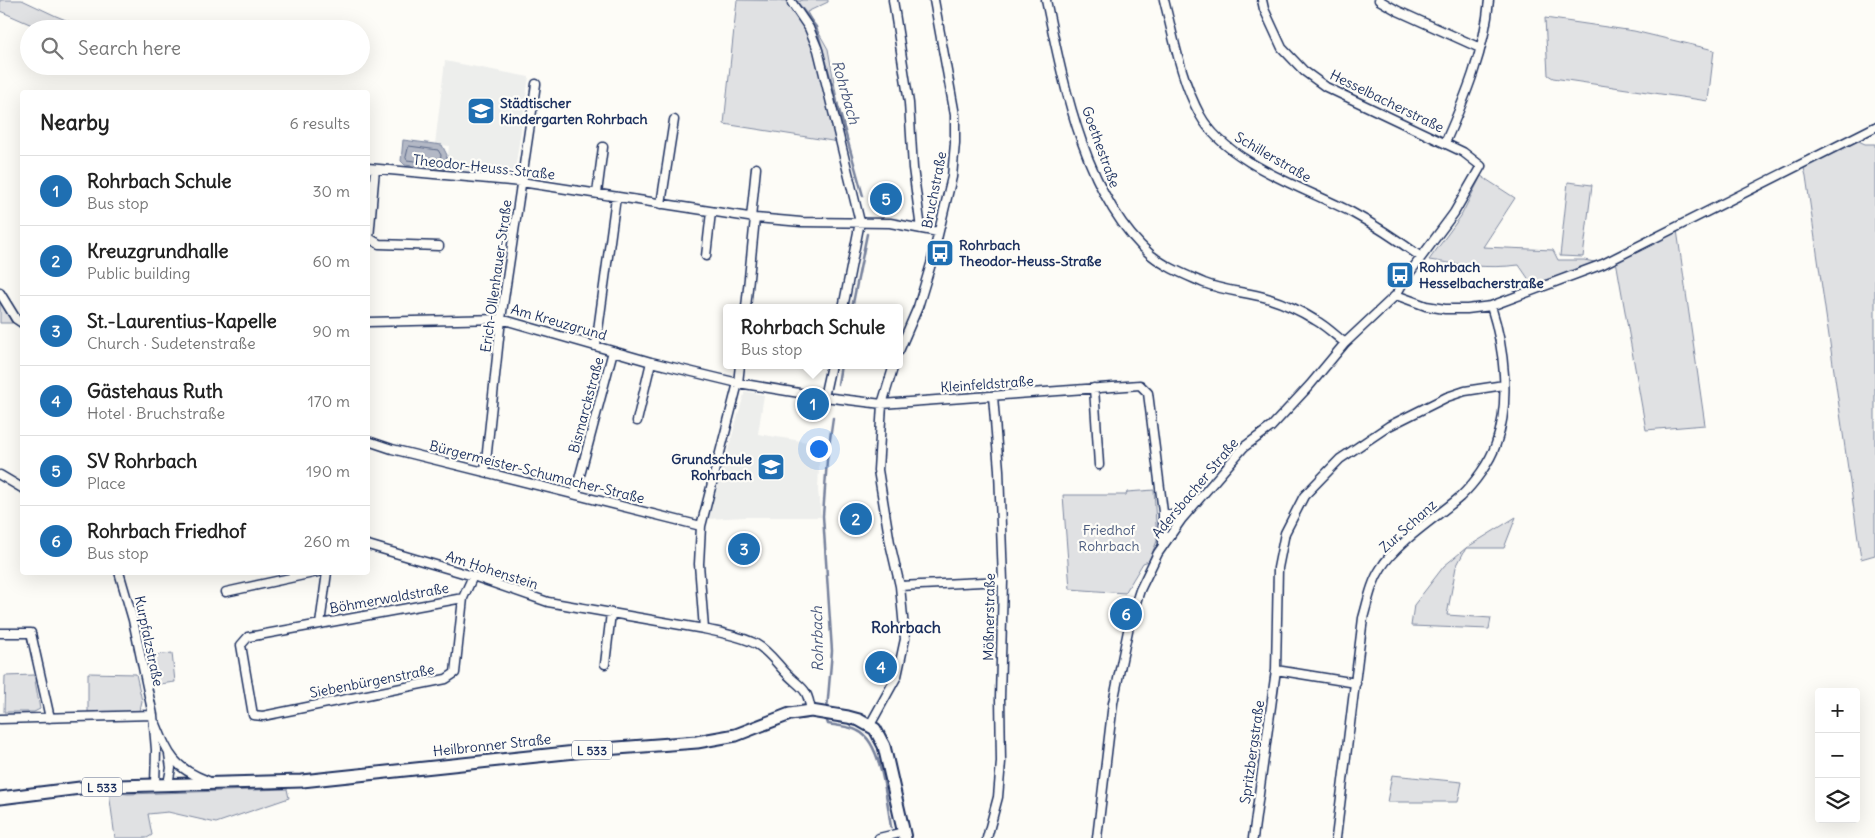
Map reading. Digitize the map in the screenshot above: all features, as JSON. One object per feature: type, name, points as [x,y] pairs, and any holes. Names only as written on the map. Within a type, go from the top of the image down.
[{"type":"main road","name":"Heilbronner Straße","points":[[214,784],[283,782],[604,748],[706,741],[736,735],[790,714],[822,712],[860,720],[870,725]]},
{"type":"main road","points":[[870,725],[880,735],[884,746],[905,835]]},
{"type":"main road","name":"L 533","points":[[0,798],[80,788],[214,784]]},
{"type":"street","points":[[893,0],[907,86],[913,168],[921,229]]},
{"type":"street","name":"Bruchstraße","points":[[903,341],[918,307],[931,264],[952,177],[955,115],[934,0]]},
{"type":"street","name":"Goethestraße","points":[[1046,0],[1058,56],[1080,134],[1101,189],[1128,231],[1151,255],[1175,271],[1209,285],[1267,298],[1284,305],[1316,320],[1345,343]]},
{"type":"street","name":"Schillerstraße","points":[[1164,0],[1184,77],[1200,116],[1215,136],[1233,152],[1293,185],[1352,212],[1421,257]]},
{"type":"street","name":"Hesselbacherstraße","points":[[1262,0],[1264,9],[1282,48],[1304,71],[1326,87],[1463,152],[1481,166]]},
{"type":"street","points":[[1379,0],[1398,11],[1480,48]]},
{"type":"street","points":[[1445,143],[1468,90],[1480,48],[1489,0]]},
{"type":"street","points":[[792,3],[809,28],[818,50],[860,222],[844,304]]},
{"type":"street","name":"Erich-Ollenhauer-Straße","points":[[485,471],[502,319],[536,84]]},
{"type":"street","points":[[661,204],[674,120]]},
{"type":"street","points":[[1396,295],[1426,306],[1445,309],[1491,306],[1603,264],[1875,127]]},
{"type":"street","points":[[597,193],[603,147]]},
{"type":"street","name":"Adersbacher Straße","points":[[1097,838],[1113,703],[1130,621],[1140,590],[1163,544],[1181,520],[1244,447],[1271,427],[1345,343],[1396,295],[1421,257],[1454,213],[1481,166]]},
{"type":"street","points":[[370,203],[371,168]]},
{"type":"street","name":"Theodor-Heuss-Straße","points":[[371,168],[521,182],[753,218],[801,222],[890,223],[938,232]]},
{"type":"street","points":[[746,304],[756,168]]},
{"type":"street","points":[[596,346],[616,197]]},
{"type":"street","points":[[706,256],[711,212]]},
{"type":"street","points":[[370,239],[379,244],[439,246]]},
{"type":"street","points":[[0,293],[16,319],[20,322]]},
{"type":"street","name":"Zur Schanz","points":[[1336,838],[1363,618],[1371,590],[1381,568],[1390,555],[1461,496],[1478,478],[1496,445],[1503,410],[1503,356],[1491,306]]},
{"type":"street","name":"Am Kreuzgrund","points":[[370,322],[502,319],[651,362],[738,383],[882,404]]},
{"type":"street","name":"Bismarckstraße","points":[[575,494],[613,351]]},
{"type":"street","points":[[637,421],[651,362]]},
{"type":"street","points":[[704,629],[699,564],[701,526],[738,383],[740,369]]},
{"type":"street","points":[[824,397],[830,369]]},
{"type":"street","points":[[870,725],[897,676],[905,639],[900,586],[890,543],[879,478],[879,439],[882,404],[893,369]]},
{"type":"street","name":"Kleinfeldstraße","points":[[882,404],[1140,385],[1148,393],[1163,512],[1163,544]]},
{"type":"street","name":"Spritzbergstraße","points":[[1253,838],[1276,670],[1278,568],[1285,533],[1304,496],[1340,459],[1389,426],[1446,397],[1465,391],[1504,385]]},
{"type":"street","points":[[1094,388],[1099,465]]},
{"type":"street","name":"Mößnerstraße","points":[[987,838],[998,797],[1001,762],[1000,698],[1003,581],[999,470],[993,396]]},
{"type":"street","name":"Bürgermeister-Schumacher-Straße","points":[[370,442],[392,449],[701,526]]},
{"type":"street","points":[[0,475],[20,487]]},
{"type":"street","points":[[1163,512],[1181,520]]},
{"type":"street","name":"Am Hohenstein","points":[[370,546],[474,576],[548,602],[704,629],[726,634],[757,645],[801,685],[822,712]]},
{"type":"street","name":"Kurpfalzstraße","points":[[120,575],[133,620],[153,715],[156,750],[155,785]]},
{"type":"street","points":[[226,592],[304,575]]},
{"type":"street","name":"Böhmerwaldstraße","points":[[320,624],[327,575]]},
{"type":"street","name":"Siebenbürgenstraße","points":[[253,715],[263,716],[446,679],[455,673],[463,598],[474,576]]},
{"type":"street","points":[[900,586],[1003,581]]},
{"type":"street","name":"Böhmerwaldstraße","points":[[253,715],[241,644],[248,637],[463,598]]},
{"type":"street","points":[[604,664],[611,613]]},
{"type":"street","points":[[0,633],[31,633],[50,718]]},
{"type":"street","points":[[1276,670],[1356,683]]},
{"type":"street","points":[[0,719],[153,715]]},
{"type":"street","name":"Kurpfalzstraße","points":[[153,715],[169,754],[171,768],[168,784]]},
{"type":"street","name":"Kurpfalzstraße","points":[[169,754],[180,767],[214,784]]},
{"type":"street","points":[[879,838],[905,835]]},
{"type":"shaded area","name":"Städtischer Kindergarten Rohrbach","points":[[445,61],[529,77],[514,176],[446,170],[449,146],[435,144]]},
{"type":"shaded area","name":"Grundschule Rohrbach","points":[[745,391],[764,395],[758,434],[820,444],[818,490],[821,517],[708,519]]},
{"type":"green space","points":[[0,0],[22,0],[66,20],[20,20],[0,11]]},
{"type":"green space","points":[[737,0],[828,0],[828,2],[807,12],[828,49],[845,143],[724,124]]},
{"type":"green space","points":[[1545,18],[1634,31],[1714,50],[1708,101],[1553,78],[1548,75]]},
{"type":"green space","points":[[1850,137],[1865,144],[1875,144],[1875,555],[1861,559],[1806,176],[1802,161]]},
{"type":"green space","points":[[1481,176],[1515,198],[1483,247],[1553,250],[1558,260],[1584,260],[1600,263],[1532,284],[1519,265],[1463,265],[1429,260],[1461,216]]},
{"type":"green space","points":[[1568,182],[1592,185],[1583,257],[1560,256]]},
{"type":"green space","points":[[1676,223],[1705,425],[1646,430],[1615,255]]},
{"type":"green space","points":[[0,301],[12,323],[0,323]]},
{"type":"green space","name":"Friedhof Rohrbach","points":[[1154,490],[1157,541],[1149,561],[1143,563],[1125,593],[1070,589],[1063,495],[1126,495],[1127,492]]},
{"type":"green space","points":[[1516,517],[1504,548],[1466,548]]},
{"type":"green space","points":[[1466,548],[1456,567],[1447,615],[1491,618],[1489,629],[1411,626],[1414,605],[1444,566]]},
{"type":"green space","points":[[172,653],[175,682],[152,685],[148,656]]},
{"type":"green space","points":[[88,673],[136,674],[142,701],[140,710],[130,712],[88,712]]},
{"type":"green space","points":[[34,675],[40,709],[34,712],[4,712],[5,676]]},
{"type":"green space","points":[[1392,775],[1462,782],[1458,802],[1387,802]]},
{"type":"green space","points":[[287,789],[289,798],[216,823],[168,812],[148,814],[152,835],[147,838],[115,838],[109,792],[128,794]]},
{"type":"water","points":[[403,140],[442,145],[447,155],[444,170],[405,165],[401,161]]},
{"type":"waterway","name":"Rohrbach","points":[[795,0],[816,27],[863,196]]},
{"type":"waterway","name":"Rohrbach","points":[[853,304],[867,234]]},
{"type":"waterway","name":"Rohrbach","points":[[838,384],[840,369]]},
{"type":"waterway","name":"Rohrbach","points":[[827,710],[832,651],[823,516],[827,460],[833,418]]},
{"type":"waterway","name":"Rohrbach","points":[[826,718],[828,724],[855,729],[866,737],[873,747],[882,774],[891,827]]},
{"type":"place","name":"Städtischer Kindergarten Rohrbach","points":[[481,111]]},
{"type":"place","name":"SV Rohrbach","points":[[886,199]]},
{"type":"place","name":"Rohrbach Theodor-Heuss-Straße","points":[[940,253]]},
{"type":"place","name":"Rohrbach Hesselbacherstraße","points":[[1400,275]]},
{"type":"place","name":"Rohrbach Schule","points":[[813,404]]},
{"type":"place","name":"Grundschule Rohrbach","points":[[771,467]]},
{"type":"place","name":"Kreuzgrundhalle","points":[[856,519]]},
{"type":"place","name":"St.-Laurentius-Kapelle","points":[[744,549]]},
{"type":"place","name":"Rohrbach Friedhof","points":[[1126,614]]},
{"type":"place","name":"Gästehaus Ruth","points":[[881,667]]},
{"type":"district","name":"Rohrbach","points":[[906,627]]}]
